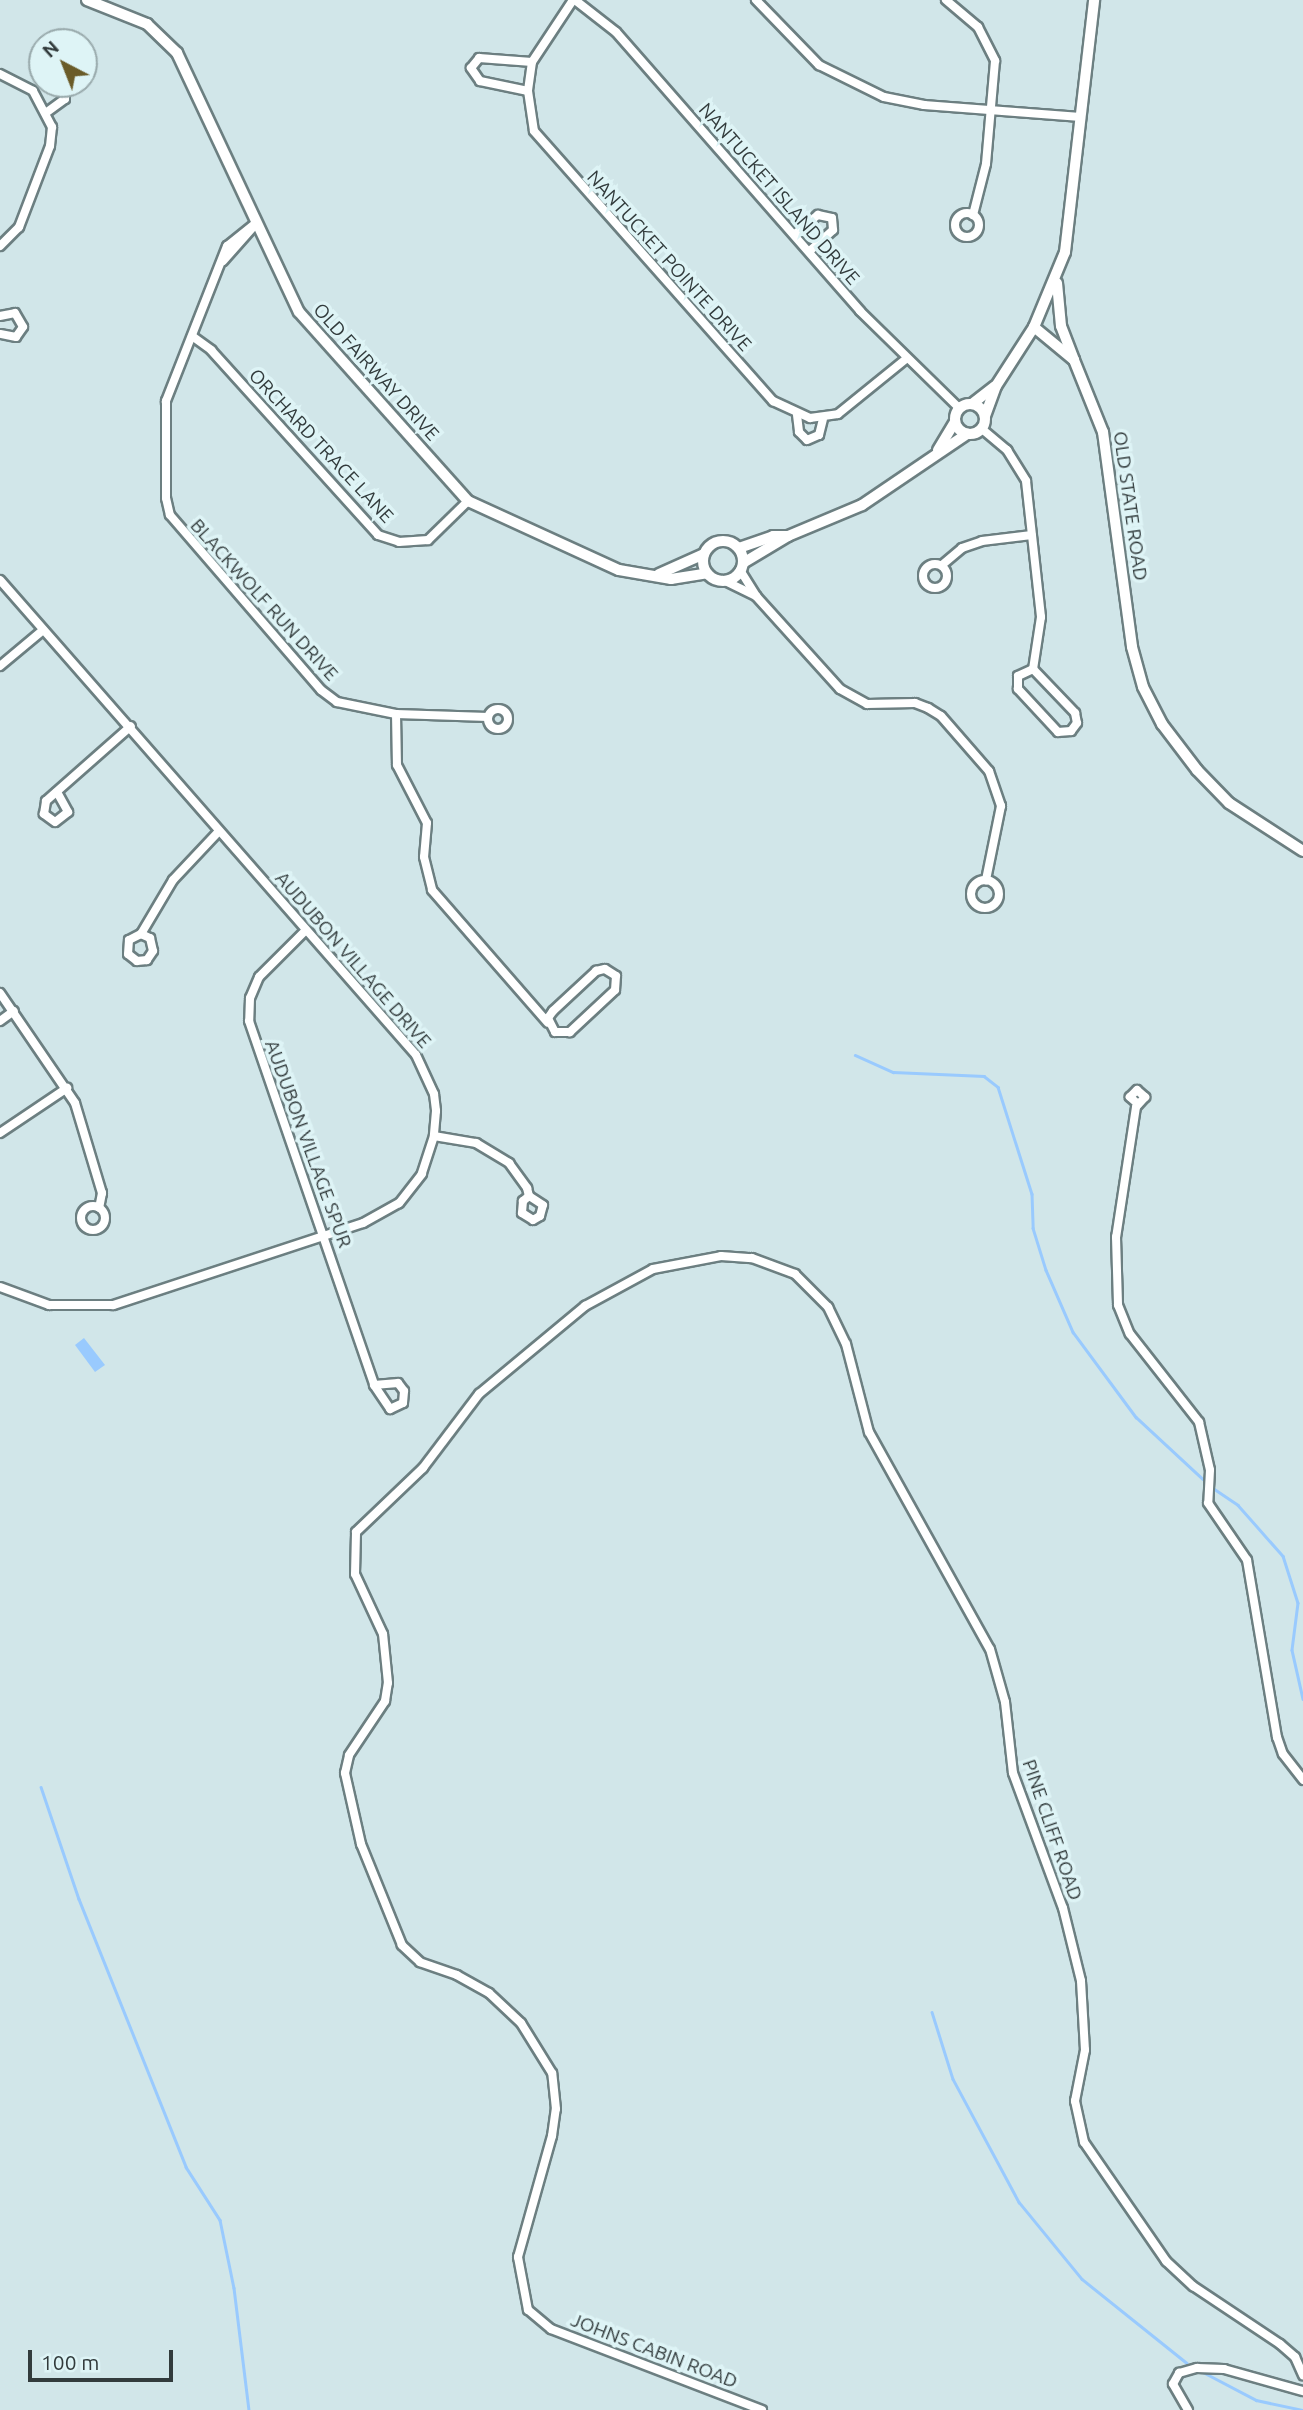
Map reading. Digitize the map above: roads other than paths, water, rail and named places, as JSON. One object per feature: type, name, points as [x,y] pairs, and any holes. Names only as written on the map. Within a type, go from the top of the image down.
[{"type":"street","name":"OLD FAIRWAY DRIVE","points":[[87,0],[147,24],[177,53],[299,312],[468,501],[619,570],[659,574],[671,579],[707,573]]},
{"type":"street","name":"NANTUCKET POINTE DRIVE","points":[[574,0],[532,62],[528,91],[539,140],[773,401],[797,415],[823,419]]},
{"type":"street","name":"NANTUCKET ISLAND DRIVE","points":[[574,0],[616,32],[906,359],[960,408]]},
{"type":"street","points":[[756,0],[800,49],[850,83],[904,102],[992,112],[1081,117]]},
{"type":"street","points":[[946,0],[978,27],[995,61],[992,112],[982,188],[973,215]]},
{"type":"street","points":[[982,429],[996,386],[1034,327],[1057,279],[1071,219],[1094,0]]},
{"type":"street","points":[[528,91],[480,81],[471,68],[479,58],[532,62]]},
{"type":"street","points":[[0,74],[28,88]]},
{"type":"street","points":[[0,246],[19,227],[50,146],[47,112],[38,98]]},
{"type":"street","points":[[47,112],[65,98]]},
{"type":"street","points":[[795,234],[818,215],[832,218],[833,230],[810,251]]},
{"type":"street","name":"BLACKWOLF RUN DRIVE","points":[[257,222],[227,246],[166,401],[166,498],[170,515],[321,690],[347,707],[396,714],[488,717]]},
{"type":"street","points":[[1057,279],[1061,326],[1074,360]]},
{"type":"street","points":[[0,316],[15,313],[23,327],[16,337],[0,334]]},
{"type":"street","name":"OLD STATE ROAD","points":[[1034,327],[1074,360],[1094,402],[1105,441],[1132,647],[1143,687],[1162,724],[1197,771],[1229,803],[1303,851]]},
{"type":"street","name":"ORCHARD TRACE LANE","points":[[192,336],[211,350],[378,535],[399,542],[428,540],[446,527],[468,501]]},
{"type":"street","points":[[797,415],[799,432],[807,440],[819,435],[823,419],[852,405],[906,359]]},
{"type":"street","points":[[938,450],[960,408],[972,404],[996,386]]},
{"type":"street","points":[[972,404],[985,416]]},
{"type":"street","points":[[955,422],[967,434]]},
{"type":"street","points":[[723,580],[788,536],[862,505],[938,450],[982,429]]},
{"type":"street","points":[[982,429],[1022,470],[1041,617],[1033,669]]},
{"type":"street","points":[[942,565],[961,548],[982,541],[1032,535]]},
{"type":"street","points":[[756,596],[707,573],[704,554],[720,541],[738,548],[773,536],[788,536]]},
{"type":"street","points":[[738,548],[741,566],[756,596],[840,689],[867,704],[915,703],[928,708],[941,716],[989,771],[1001,806],[986,880]]},
{"type":"street","name":"OLD FAIRWAY DRIVE","points":[[659,574],[704,554]]},
{"type":"street","name":"AUDUBON VILLAGE DRIVE","points":[[0,580],[131,726],[219,831],[416,1055],[434,1094],[434,1136],[422,1174],[399,1203],[374,1219],[136,1301],[93,1308],[49,1305],[0,1287]]},
{"type":"street","points":[[0,666],[43,630]]},
{"type":"street","points":[[1033,669],[1075,713],[1077,723],[1072,731],[1058,732],[1018,689],[1018,676],[1033,669]]},
{"type":"street","points":[[396,714],[397,765],[427,823],[424,856],[432,890],[555,1032],[569,1032],[615,990],[616,976],[605,969],[596,971],[553,1011],[548,1023]]},
{"type":"street","points":[[57,792],[67,803],[63,820],[55,822],[47,818],[46,801],[131,726]]},
{"type":"street","points":[[141,934],[173,880],[219,831]]},
{"type":"street","name":"AUDUBON VILLAGE SPUR","points":[[306,930],[259,977],[248,1010],[374,1385]]},
{"type":"street","points":[[0,993],[67,1088],[92,1151],[102,1193],[99,1208]]},
{"type":"street","points":[[0,1021],[14,1011]]},
{"type":"street","points":[[0,1133],[67,1088]]},
{"type":"street","points":[[1138,1104],[1118,1212],[1118,1305],[1135,1342],[1199,1422],[1210,1470],[1208,1503],[1247,1560],[1254,1622],[1277,1737],[1283,1754],[1303,1780]]},
{"type":"street","points":[[434,1136],[476,1143],[499,1154],[525,1184],[529,1196]]},
{"type":"street","name":"PINE CLIFF ROAD","points":[[653,1269],[710,1257],[752,1258],[796,1274],[828,1307],[846,1343],[869,1432],[990,1649],[1000,1674],[1013,1773],[1063,1908],[1081,1981],[1085,2050],[1075,2101],[1084,2142],[1166,2261],[1193,2286],[1280,2344],[1295,2357],[1303,2375]]},
{"type":"street","name":"JOHNS CABIN ROAD","points":[[653,1269],[585,1306],[479,1394],[423,1468],[356,1532],[355,1574],[383,1634],[388,1676],[385,1701],[349,1755],[345,1773],[361,1844],[402,1945],[420,1962],[457,1975],[489,1993],[527,2032],[552,2073],[556,2109],[552,2136],[518,2257],[528,2310],[551,2329],[762,2410]]},
{"type":"street","points":[[1188,2410],[1173,2384],[1179,2373],[1197,2368],[1224,2369],[1303,2391]]},
{"type":"water","points":[[84,1338],[105,1365],[95,1372],[75,1345]]},
{"type":"waterway","points":[[855,1055],[893,1072],[984,1076],[998,1087],[1032,1194],[1033,1228],[1046,1270],[1073,1332],[1136,1417],[1203,1479]]},
{"type":"waterway","points":[[1213,1488],[1238,1505],[1283,1556],[1298,1603],[1292,1650],[1303,1699]]},
{"type":"waterway","points":[[41,1787],[79,1899],[186,2167],[220,2220],[234,2288],[249,2410]]},
{"type":"waterway","points":[[932,2012],[953,2079],[1019,2202],[1082,2279],[1187,2363]]},
{"type":"waterway","points":[[1203,2372],[1256,2400],[1303,2410]]}]
